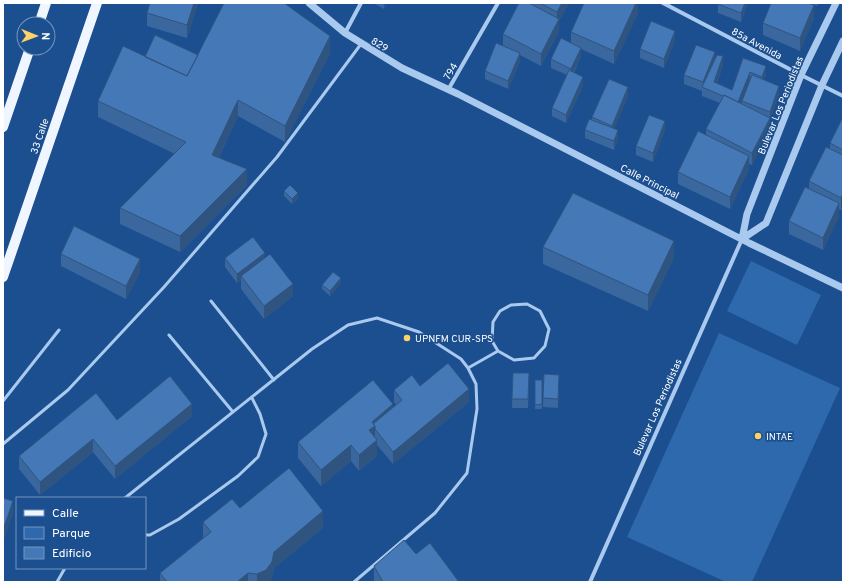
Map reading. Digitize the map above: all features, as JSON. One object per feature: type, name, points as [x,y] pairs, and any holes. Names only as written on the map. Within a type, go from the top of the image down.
[{"type":"main road","points":[[41,16],[46,3]]},
{"type":"main road","name":"33 Calle","points":[[3,277],[97,3]]},
{"type":"main road","points":[[3,127],[27,56]]},
{"type":"street","name":"829","points":[[309,3],[345,33],[361,44],[402,68],[448,90]]},
{"type":"street","points":[[345,33],[361,3]]},
{"type":"street","name":"794","points":[[448,90],[498,3]]},
{"type":"street","name":"85a Avenida","points":[[663,3],[843,96]]},
{"type":"street","name":"Bulevar Los Periodistas","points":[[590,582],[742,240],[746,214],[801,75],[836,3]]},
{"type":"street","points":[[742,240],[766,224],[822,86],[843,41]]},
{"type":"street","name":"Calle Principal","points":[[448,90],[742,240],[843,288]]},
{"type":"lane","points":[[3,444],[68,390],[164,287],[277,157],[361,44]]},
{"type":"lane","points":[[210,301],[274,380]]},
{"type":"lane","points":[[511,304],[527,304],[540,311],[548,329],[545,346],[534,358],[514,360],[498,351],[492,341],[493,322],[500,312],[511,304]]},
{"type":"lane","points":[[126,497],[312,349],[348,326],[377,318],[419,332],[461,359],[468,368],[476,384],[477,409],[467,473],[434,513],[354,582]]},
{"type":"lane","points":[[3,401],[59,330]]},
{"type":"lane","points":[[169,334],[233,412]]},
{"type":"lane","points":[[468,368],[498,351]]},
{"type":"lane","points":[[146,535],[150,535],[180,519],[238,476],[258,456],[266,434],[260,414],[252,398]]},
{"type":"lane","points":[[57,582],[64,569]]},
{"type":"green space","points":[[751,261],[821,295],[797,345],[727,311]]},
{"type":"green space","points":[[719,333],[840,388],[752,582],[726,582],[627,537]]},
{"type":"building","points":[[150,3],[194,3],[187,25],[147,13]]},
{"type":"building","points":[[224,3],[284,3],[330,36],[285,126],[238,100],[212,155],[247,169],[180,236],[120,208],[186,142],[98,101],[123,46],[187,76]]},
{"type":"building","points":[[519,3],[529,3],[559,19],[541,54],[503,34]]},
{"type":"building","points":[[540,3],[562,3],[557,12]]},
{"type":"building","points":[[584,3],[636,3],[614,51],[571,32]]},
{"type":"building","points":[[718,3],[745,3],[741,13]]},
{"type":"building","points":[[771,3],[808,3],[814,5],[800,38],[763,23]]},
{"type":"building","points":[[651,21],[675,31],[664,59],[640,49]]},
{"type":"building","points":[[155,35],[198,55],[187,76],[145,57]]},
{"type":"building","points":[[561,38],[581,48],[571,69],[551,59]]},
{"type":"building","points":[[496,43],[520,53],[508,81],[485,71]]},
{"type":"building","points":[[696,45],[715,52],[703,82],[684,75]]},
{"type":"building","points":[[717,55],[723,56],[714,82],[732,90],[743,58],[766,66],[762,77],[750,72],[738,102],[702,87]]},
{"type":"building","points":[[569,70],[583,77],[566,115],[552,108]]},
{"type":"building","points":[[752,75],[779,86],[770,112],[742,101]]},
{"type":"building","points":[[609,79],[628,87],[612,126],[592,117]]},
{"type":"building","points":[[724,95],[770,118],[752,153],[706,129]]},
{"type":"building","points":[[649,115],[665,121],[653,153],[636,146]]},
{"type":"building","points":[[843,117],[843,150],[830,143]]},
{"type":"building","points":[[589,119],[618,130],[614,141],[585,130]]},
{"type":"building","points":[[698,131],[749,156],[730,197],[678,172]]},
{"type":"building","points":[[826,147],[843,155],[843,193],[841,198],[809,181]]},
{"type":"building","points":[[290,185],[298,193],[292,199],[284,191]]},
{"type":"building","points":[[805,187],[839,203],[823,238],[789,221]]},
{"type":"building","points":[[573,193],[674,241],[648,295],[543,247]]},
{"type":"building","points":[[74,226],[140,259],[126,286],[61,254]]},
{"type":"building","points":[[253,237],[265,253],[237,274],[225,258]]},
{"type":"building","points":[[270,254],[293,284],[264,306],[241,276]]},
{"type":"building","points":[[333,272],[341,278],[330,291],[322,285]]},
{"type":"building","points":[[448,363],[469,389],[393,452],[375,429],[373,424],[402,400],[394,390],[412,375],[420,386]]},
{"type":"building","points":[[513,373],[529,373],[528,399],[512,399]]},
{"type":"building","points":[[544,374],[559,375],[558,399],[543,398]]},
{"type":"building","points":[[170,376],[192,404],[115,466],[93,439],[40,482],[19,456],[96,393],[117,420]]},
{"type":"building","points":[[373,380],[393,404],[372,422],[375,426],[369,430],[377,440],[359,455],[351,445],[321,470],[298,442]]},
{"type":"building","points":[[535,380],[542,380],[542,404],[535,405]]},
{"type":"building","points":[[289,468],[323,511],[274,552],[272,562],[266,570],[257,574],[248,573],[237,582],[167,582],[160,573],[211,532],[203,522],[232,499],[240,508]]},
{"type":"building","points":[[3,498],[13,501],[3,530]]},
{"type":"building","points":[[404,540],[416,554],[430,543],[459,582],[383,582],[374,566]]},
{"type":"place","name":"UPNFM CUR-SPS","points":[[407,338]]},
{"type":"place","name":"INTAE","points":[[758,436]]}]
